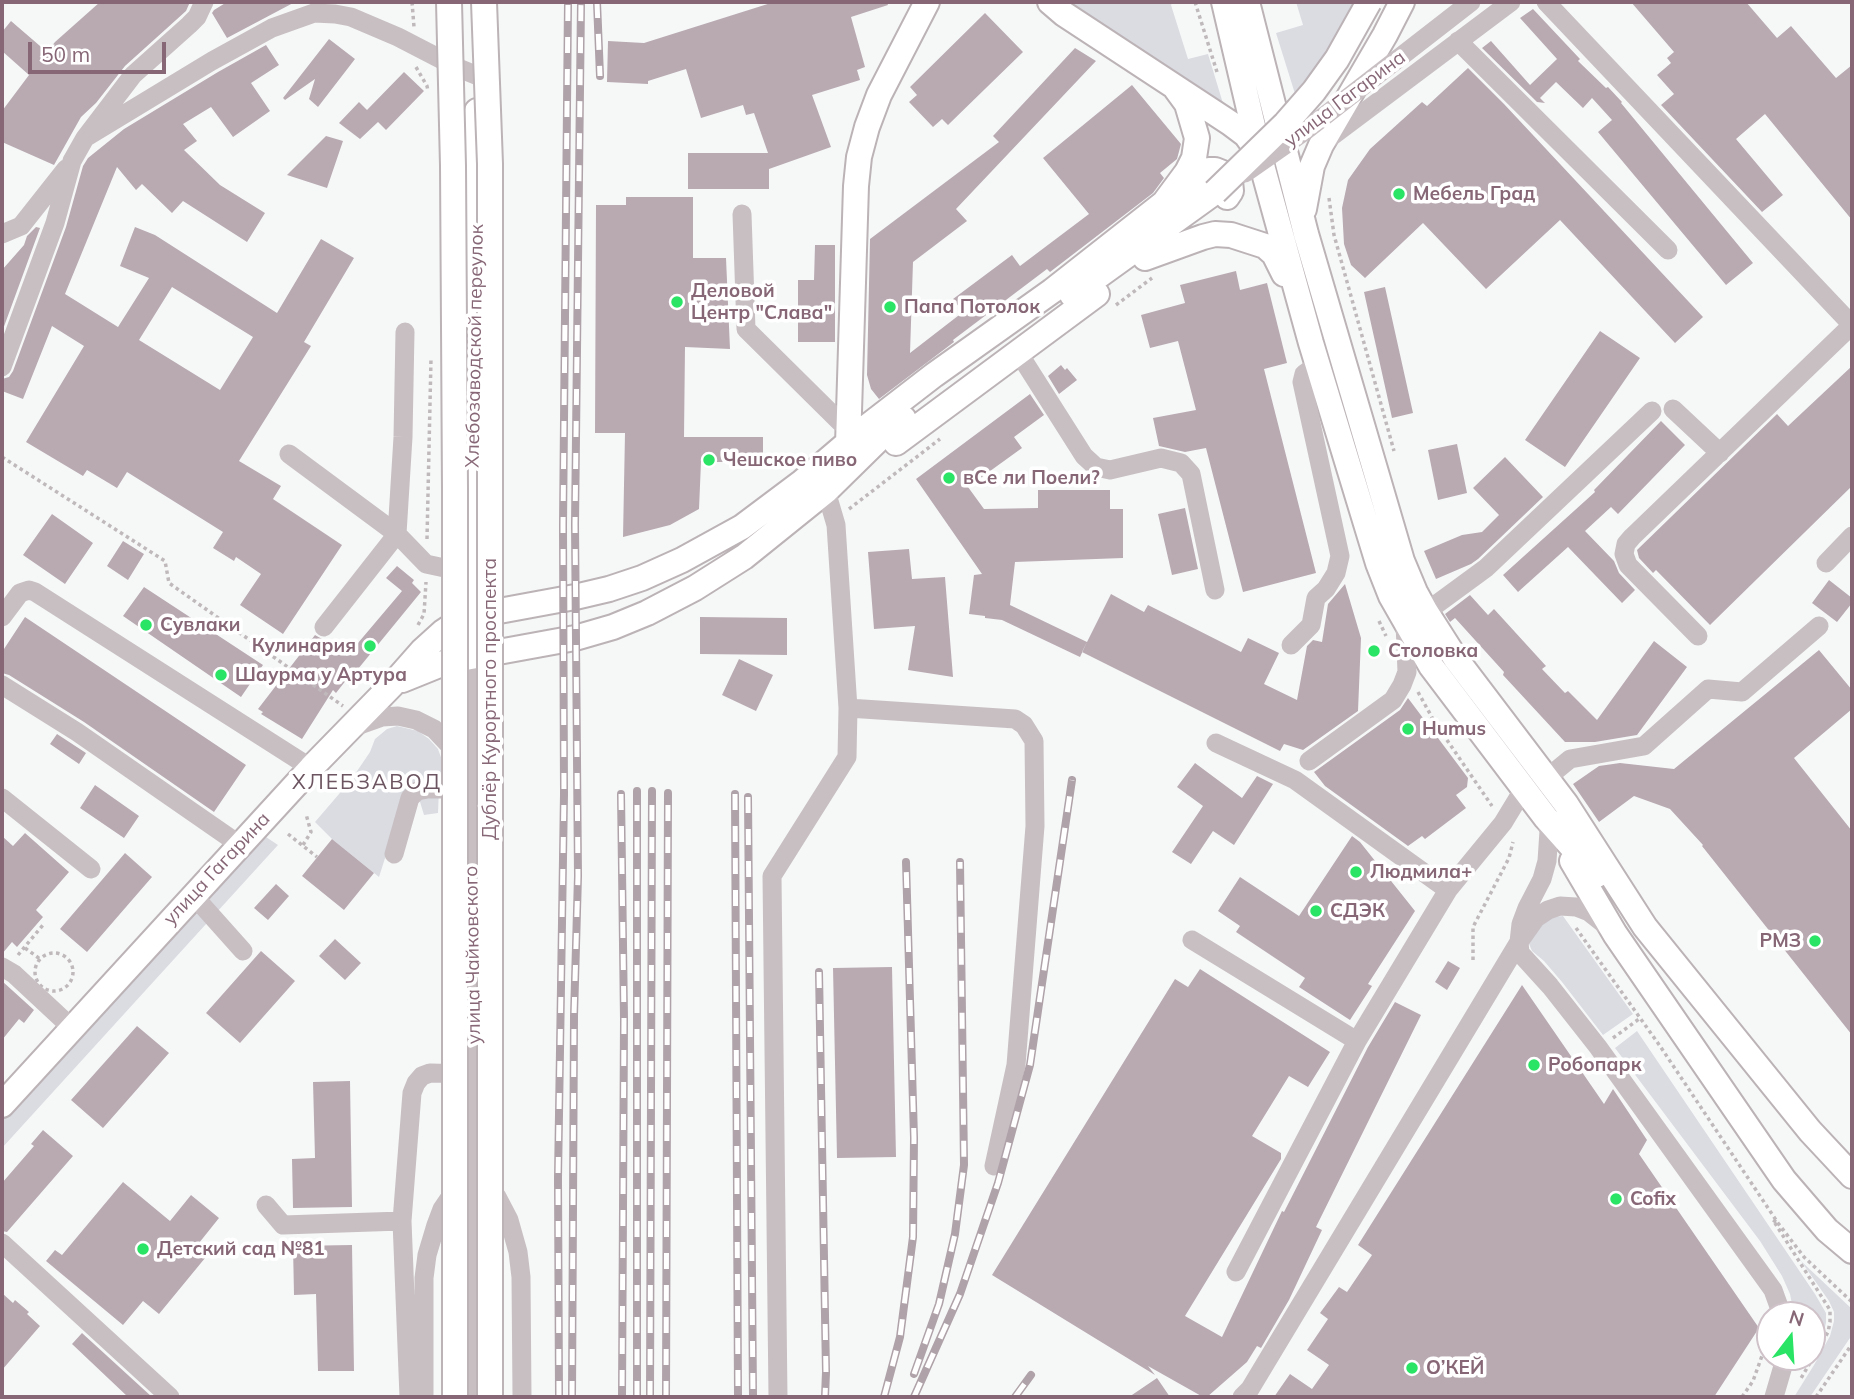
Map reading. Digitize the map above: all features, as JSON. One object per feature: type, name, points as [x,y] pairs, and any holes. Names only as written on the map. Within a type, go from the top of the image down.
[{"type":"main road","name":"Дублёр Курортного проспекта","points":[[449,2],[456,488],[455,1397]]},
{"type":"main road","points":[[849,434],[859,157],[879,95],[927,2]]},
{"type":"main road","points":[[1050,2],[1246,135],[1256,150],[1263,169]]},
{"type":"main road","points":[[1224,2],[1263,169],[1314,353],[1378,564],[1391,596],[1415,616],[1456,659],[1566,804],[1645,927]]},
{"type":"main road","points":[[1247,2],[1306,234],[1402,561],[1415,592],[1415,616],[1431,666],[1546,818],[1645,927],[1810,1131],[1849,1173]]},
{"type":"main road","points":[[392,685],[449,661],[575,638],[612,627],[695,589],[744,557],[833,485],[882,436],[944,387],[1215,192],[1286,123],[1314,91],[1337,59],[1368,2]]},
{"type":"main road","points":[[1306,234],[1304,211],[1312,166],[1321,145],[1402,2]]},
{"type":"main road","name":"Дублёр Курортного проспекта","points":[[481,6],[490,164],[490,1397]]},
{"type":"main road","name":"Хлебозаводской переулок","points":[[472,616],[481,6]]},
{"type":"main road","points":[[1164,203],[1187,172],[1194,158],[1197,138],[1187,104],[1176,89]]},
{"type":"main road","points":[[833,485],[892,447],[1229,196],[1230,181],[1220,171],[1209,170],[1164,203]]},
{"type":"main road","name":"улица Гагарина","points":[[2,1105],[311,768],[443,632],[472,616],[575,597],[642,578],[682,560],[742,527],[802,482],[849,434],[1052,291],[1164,203]]},
{"type":"main road","points":[[1145,258],[1215,234],[1231,235],[1265,246],[1274,254],[1281,267],[1314,353]]},
{"type":"main road","name":"улица Чайковского","points":[[471,656],[472,616]]},
{"type":"main road","points":[[1546,818],[1614,933],[1784,1180],[1827,1230],[1852,1251]]},
{"type":"street","points":[[2,234],[21,226],[72,161],[85,138],[133,75],[197,17],[204,2]]},
{"type":"street","name":"улица Гагарина","points":[[1215,192],[1305,131],[1471,2]]},
{"type":"street","points":[[1321,145],[1511,2]]},
{"type":"street","points":[[1546,2],[1852,325],[1626,544],[1624,554],[1628,565],[1698,636]]},
{"type":"street","points":[[85,138],[272,28],[314,13],[351,17],[478,76]]},
{"type":"street","points":[[1458,41],[1668,250]]},
{"type":"street","points":[[2,367],[55,223],[72,161]]},
{"type":"street","points":[[742,214],[746,329],[849,434]]},
{"type":"street","points":[[324,626],[397,534],[403,437],[405,332]]},
{"type":"street","points":[[1018,352],[1084,456],[1097,467],[1111,470],[1161,458],[1181,463],[1191,474],[1215,590]]},
{"type":"street","points":[[1291,645],[1311,625],[1316,598],[1326,589],[1336,573],[1340,556],[1302,382],[1314,353]]},
{"type":"street","points":[[1673,409],[1720,453]]},
{"type":"street","points":[[1309,761],[1392,700],[1402,685],[1406,672],[1415,616],[1486,568],[1652,411]]},
{"type":"street","points":[[289,454],[397,534],[426,564],[472,574]]},
{"type":"street","points":[[778,1397],[772,876],[848,757],[848,708],[833,485]]},
{"type":"street","points":[[1826,563],[1852,536]]},
{"type":"street","points":[[2,617],[20,593],[29,590],[35,592],[311,768]]},
{"type":"street","points":[[1546,778],[1570,759],[1644,746],[1708,689],[1742,692],[1819,626]]},
{"type":"street","name":"улица Чайковского","points":[[471,656],[474,1075],[472,1397]]},
{"type":"street","points":[[2,685],[77,732],[240,845]]},
{"type":"street","points":[[848,708],[1016,719],[1024,725],[1034,741],[1035,826],[1016,1065],[994,1166]]},
{"type":"street","points":[[355,723],[398,716],[416,720],[434,729],[452,748],[471,785],[417,791],[411,798],[394,854]]},
{"type":"street","points":[[1216,743],[1295,780],[1448,890]]},
{"type":"street","points":[[1236,1272],[1357,1041],[1448,890],[1503,823],[1520,796],[1522,786]]},
{"type":"street","points":[[2,798],[91,869]]},
{"type":"street","points":[[1546,818],[1549,831],[1547,860],[1542,880],[1521,924],[1520,953],[1550,986],[1598,1048],[1773,1290],[1777,1301]]},
{"type":"street","points":[[193,895],[243,951]]},
{"type":"street","points":[[1242,1397],[1250,1389],[1536,918],[1560,906],[1576,906],[1589,912],[1614,933]]},
{"type":"street","points":[[1192,940],[1357,1041]]},
{"type":"street","points":[[4,968],[14,974],[72,1028]]},
{"type":"street","points":[[409,1397],[402,1221],[412,1093],[416,1083],[429,1073],[474,1075]]},
{"type":"street","points":[[424,1397],[424,1278],[428,1255],[442,1209],[457,1187],[470,1175],[472,1167]]},
{"type":"street","points":[[472,1167],[479,1180],[497,1197],[509,1220],[518,1252],[521,1277],[522,1397]]},
{"type":"street","points":[[266,1205],[283,1225],[402,1221]]},
{"type":"street","points":[[2,1243],[170,1397]]},
{"type":"street","points":[[1774,1397],[1782,1371]]},
{"type":"path","points":[[1195,2],[1219,78]]},
{"type":"path","points":[[1331,190],[1329,200],[1334,235],[1394,451]]},
{"type":"path","points":[[2,457],[165,561],[169,583],[355,723]]},
{"type":"path","points":[[303,845],[311,832],[306,814]]},
{"type":"path","points":[[288,834],[317,858]]},
{"type":"path","points":[[1560,906],[1660,1046],[1778,1223],[1804,1257],[1852,1302]]},
{"type":"path","points":[[4,968],[43,925]]},
{"type":"path","points":[[24,947],[40,960]]},
{"type":"path","points":[[52,953],[68,958],[73,970],[68,985],[54,990],[42,986],[35,972],[40,960],[52,953]]},
{"type":"path","points":[[68,985],[74,990]]},
{"type":"path","points":[[1778,1223],[1773,1220],[1830,1311],[1828,1332],[1797,1386]]},
{"type":"path","points":[[1815,1397],[1852,1344]]},
{"type":"shaded area","points":[[1068,2],[1173,2],[1171,5],[1188,59],[1208,54],[1225,110]]},
{"type":"shaded area","points":[[1296,2],[1358,2],[1341,32],[1296,97],[1276,33],[1303,25]]},
{"type":"shaded area","points":[[397,726],[418,731],[438,749],[443,763],[438,813],[424,815],[417,792],[387,852],[379,877],[315,822],[351,780],[370,752],[375,739],[387,729]]},
{"type":"shaded area","points":[[254,829],[278,845],[2,1148],[2,1105]]},
{"type":"shaded area","points":[[1563,916],[1633,1014],[1603,1035],[1529,944],[1532,931],[1554,917]]},
{"type":"shaded area","points":[[1637,1031],[1819,1301],[1791,1301],[1782,1276],[1760,1241],[1615,1048]]},
{"type":"shaded area","points":[[1801,1261],[1852,1309],[1852,1335],[1810,1397],[1794,1397],[1810,1371],[1826,1371],[1826,1343],[1834,1321],[1834,1312]]},
{"type":"building","points":[[100,2],[190,2],[186,11],[125,66],[96,103],[81,117],[54,165],[2,142],[2,111],[29,75],[2,51],[2,32],[11,21],[47,52]]},
{"type":"building","points":[[227,2],[295,2],[227,38],[212,13]]},
{"type":"building","points":[[774,2],[887,2],[888,5],[851,17],[865,67],[857,70],[860,80],[812,95],[831,147],[769,169],[769,189],[688,189],[688,153],[768,153],[754,113],[746,115],[743,105],[701,118],[686,69],[648,81],[648,84],[607,82],[608,41],[644,43]]},
{"type":"building","points":[[1631,2],[1746,2],[1777,38],[1791,26],[1836,78],[1852,65],[1852,220],[1765,114],[1736,139],[1783,195],[1762,212],[1661,105],[1674,94],[1657,75],[1671,63],[1667,58],[1674,52]]},
{"type":"building","points":[[1533,9],[1580,59],[1578,61],[1622,102],[1753,263],[1726,285],[1598,132],[1612,120],[1592,98],[1583,108],[1556,82],[1540,98],[1545,103],[1537,102],[1482,48],[1491,41],[1530,85],[1557,59],[1520,18]]},
{"type":"building","points":[[985,13],[1023,52],[948,125],[942,119],[933,127],[909,102],[917,95],[910,87]]},
{"type":"building","points":[[329,39],[355,59],[318,107],[309,99],[315,79],[285,100],[283,98]]},
{"type":"building","points":[[266,45],[279,65],[251,83],[270,111],[233,137],[211,107],[183,124],[197,141],[184,150],[220,185],[265,213],[247,242],[183,201],[172,213],[142,184],[136,190],[117,167],[65,294],[118,327],[149,278],[120,266],[135,227],[155,235],[277,313],[321,239],[354,258],[304,342],[311,346],[239,461],[281,486],[273,499],[342,545],[283,634],[240,605],[261,574],[236,557],[234,561],[213,548],[223,532],[127,472],[117,488],[87,470],[83,476],[26,442],[84,346],[52,326],[23,399],[2,391],[2,379],[9,377],[13,371],[66,227],[83,166],[88,158],[124,129]],"holes":[[[172,287],[253,337],[220,390],[139,340]]]},
{"type":"building","points":[[1075,48],[1096,61],[956,209],[967,221],[913,262],[910,353],[963,312],[953,299],[1012,255],[1020,266],[1089,214],[1043,158],[1132,85],[1181,144],[1177,159],[1160,173],[1164,178],[1153,193],[1050,272],[1047,269],[879,399],[871,389],[867,375],[870,239],[999,142],[993,136]]},
{"type":"building","points":[[1468,68],[1703,317],[1675,343],[1560,220],[1486,289],[1423,223],[1365,278],[1351,265],[1344,244],[1342,208],[1348,180],[1370,149],[1422,102],[1427,106]]},
{"type":"building","points":[[404,72],[424,91],[386,130],[378,122],[360,139],[339,123],[359,102],[367,110]]},
{"type":"building","points":[[326,136],[343,141],[327,188],[287,175]]},
{"type":"building","points":[[626,197],[693,197],[693,258],[726,258],[730,349],[685,347],[684,437],[763,437],[763,462],[701,462],[699,509],[670,525],[623,537],[625,433],[595,433],[596,205],[626,205]]},
{"type":"building","points":[[36,227],[40,228],[2,332],[2,270]]},
{"type":"building","points":[[815,245],[835,245],[835,342],[798,342],[798,280],[814,280]]},
{"type":"building","points":[[1236,271],[1240,290],[1267,283],[1287,363],[1264,369],[1316,573],[1243,592],[1206,448],[1185,452],[1159,446],[1153,418],[1196,410],[1178,341],[1150,348],[1141,315],[1185,303],[1180,285]]},
{"type":"building","points":[[1385,287],[1413,413],[1392,418],[1364,292]]},
{"type":"building","points":[[1600,331],[1640,358],[1565,467],[1525,440]]},
{"type":"building","points":[[1061,365],[1077,380],[1059,394],[1048,376]]},
{"type":"building","points":[[1852,366],[1852,486],[1710,625],[1656,570],[1653,573],[1639,558],[1637,550],[1777,414],[1788,426]]},
{"type":"building","points":[[1030,394],[1044,415],[1014,437],[1022,448],[968,487],[984,509],[1038,508],[1038,490],[1110,490],[1110,509],[1123,509],[1123,558],[1015,562],[1010,605],[1087,642],[1080,657],[1002,620],[969,614],[974,575],[982,574],[916,479]]},
{"type":"building","points":[[1661,421],[1685,445],[1618,514],[1611,507],[1585,531],[1614,561],[1619,573],[1635,590],[1622,603],[1568,547],[1518,592],[1503,575],[1595,492]]},
{"type":"building","points":[[1457,444],[1467,493],[1438,500],[1428,450]]},
{"type":"building","points":[[1505,457],[1543,497],[1478,559],[1436,579],[1424,551],[1462,535],[1482,532],[1499,515],[1473,488]]},
{"type":"building","points":[[1185,508],[1198,569],[1172,575],[1158,514]]},
{"type":"building","points":[[52,514],[93,543],[65,584],[23,555]]},
{"type":"building","points":[[123,541],[144,554],[128,580],[107,566]]},
{"type":"building","points":[[909,549],[912,579],[945,577],[953,677],[908,670],[915,626],[874,629],[868,552]]},
{"type":"building","points":[[397,566],[414,580],[412,583],[421,592],[349,680],[347,679],[336,693],[333,690],[302,739],[261,714],[263,712],[258,709],[315,635],[327,639],[347,656],[402,591],[386,578]]},
{"type":"building","points":[[1829,580],[1852,598],[1852,603],[1837,622],[1812,603]]},
{"type":"building","points":[[1345,584],[1361,638],[1358,711],[1303,750],[1284,744],[1280,751],[1082,652],[1111,594],[1144,612],[1148,605],[1241,652],[1248,638],[1279,653],[1264,684],[1297,700],[1307,646],[1313,640],[1322,642],[1328,604]]},
{"type":"building","points":[[144,587],[263,665],[241,697],[123,616]]},
{"type":"building","points":[[1470,595],[1488,615],[1494,609],[1546,666],[1542,669],[1597,720],[1654,641],[1687,667],[1637,735],[1595,742],[1565,742],[1455,618],[1450,622],[1445,614]]},
{"type":"building","points":[[25,617],[246,765],[214,812],[84,722],[2,673],[2,652]]},
{"type":"building","points":[[700,617],[787,618],[787,655],[700,654]]},
{"type":"building","points":[[1819,650],[1852,690],[1852,709],[1794,758],[1852,831],[1852,1035],[1703,845],[1670,809],[1634,796],[1599,822],[1573,784],[1599,766],[1620,763],[1674,769]]},
{"type":"building","points":[[739,659],[773,675],[756,711],[722,695]]},
{"type":"building","points":[[1408,698],[1468,778],[1467,787],[1456,795],[1466,808],[1425,839],[1422,836],[1408,846],[1325,786],[1314,772],[1400,710]]},
{"type":"building","points":[[57,734],[86,753],[79,764],[50,744]]},
{"type":"building","points":[[1195,763],[1242,798],[1257,776],[1273,784],[1234,845],[1213,831],[1191,864],[1172,852],[1203,806],[1177,787]]},
{"type":"building","points":[[95,785],[139,816],[124,838],[80,808]]},
{"type":"building","points":[[25,833],[69,872],[36,910],[43,917],[17,947],[12,942],[2,954],[2,836],[13,846]]},
{"type":"building","points":[[1352,836],[1360,842],[1415,911],[1368,984],[1372,986],[1350,1020],[1299,987],[1305,978],[1236,932],[1240,926],[1218,911],[1240,877],[1299,916]]},
{"type":"building","points":[[332,839],[374,873],[344,910],[302,876]]},
{"type":"building","points":[[125,853],[152,877],[87,952],[60,929]]},
{"type":"building","points":[[276,884],[289,896],[268,920],[254,908]]},
{"type":"building","points":[[335,939],[361,963],[345,980],[319,956]]},
{"type":"building","points":[[261,951],[295,981],[240,1043],[206,1013]]},
{"type":"building","points":[[1448,961],[1460,968],[1447,990],[1435,982]]},
{"type":"building","points":[[892,967],[896,1157],[837,1158],[833,968]]},
{"type":"building","points":[[1200,969],[1330,1052],[1308,1087],[1289,1076],[1252,1136],[1281,1153],[1281,1159],[1185,1316],[1222,1337],[1282,1211],[1284,1212],[1368,1047],[1395,1002],[1421,1015],[1316,1227],[1322,1230],[1289,1300],[1261,1348],[1257,1346],[1247,1362],[1207,1397],[1148,1366],[1155,1375],[992,1275],[1175,979],[1188,987]]},
{"type":"building","points":[[2,981],[34,1010],[24,1023],[19,1019],[2,1040]]},
{"type":"building","points":[[1522,985],[1604,1104],[1613,1089],[1647,1140],[1639,1154],[1756,1324],[1756,1333],[1714,1397],[1274,1397],[1290,1374],[1312,1389],[1329,1365],[1307,1350],[1328,1319],[1320,1313],[1339,1287],[1347,1292],[1372,1255],[1358,1245]]},
{"type":"building","points":[[137,1026],[169,1053],[103,1128],[71,1100]]},
{"type":"building","points":[[350,1081],[352,1207],[293,1208],[292,1159],[315,1158],[313,1082]]},
{"type":"building","points":[[43,1130],[73,1156],[7,1232],[2,1231],[2,1183],[34,1146],[31,1144]]},
{"type":"building","points":[[123,1182],[170,1221],[191,1195],[219,1218],[199,1243],[210,1252],[159,1314],[143,1301],[123,1325],[46,1261],[55,1250],[62,1255]]},
{"type":"building","points":[[352,1245],[354,1371],[318,1371],[316,1294],[294,1295],[293,1246]]},
{"type":"building","points":[[2,1293],[29,1312],[27,1314],[40,1326],[2,1370]]},
{"type":"building","points":[[82,1333],[152,1397],[128,1397],[72,1344]]},
{"type":"building","points":[[1157,1378],[1170,1397],[1129,1397]]},
{"type":"railway","points":[[559,1397],[558,1178],[564,794],[563,525],[568,2]]},
{"type":"railway","points":[[572,1397],[574,1016],[578,876],[575,524],[581,2]]},
{"type":"railway","points":[[597,2],[600,76]]},
{"type":"railway","points":[[914,1397],[960,1294],[998,1183],[1030,1065],[1072,780]]},
{"type":"railway","points":[[637,791],[637,1397]]},
{"type":"railway","points":[[650,1397],[652,791]]},
{"type":"railway","points":[[666,1397],[668,793]]},
{"type":"railway","points":[[621,794],[624,1019],[622,1397]]},
{"type":"railway","points":[[735,794],[738,1397]]},
{"type":"railway","points":[[748,797],[753,1397]]},
{"type":"railway","points":[[884,1397],[900,1337],[913,1237],[914,1138],[906,862]]},
{"type":"railway","points":[[914,1374],[939,1304],[955,1234],[964,1165],[960,862]]},
{"type":"railway","points":[[819,972],[825,1397]]},
{"type":"railway","points":[[1015,1397],[1031,1375]]},
{"type":"place","name":"Мебель Град","points":[[1399,194]]},
{"type":"place","name":"Деловой Центр \"Слава\"","points":[[677,302]]},
{"type":"place","name":"Папа Потолок","points":[[890,307]]},
{"type":"place","name":"Чешское пиво","points":[[709,460]]},
{"type":"place","name":"вСе ли Поели?","points":[[949,478]]},
{"type":"place","name":"Сувлаки","points":[[146,625]]},
{"type":"place","name":"Кулинария","points":[[370,646]]},
{"type":"place","name":"Столовка","points":[[1374,651]]},
{"type":"place","name":"Шаурма у Артура","points":[[221,675]]},
{"type":"place","name":"Humus","points":[[1408,729]]},
{"type":"place","name":"Людмила+","points":[[1356,872]]},
{"type":"place","name":"СДЭК","points":[[1316,911]]},
{"type":"place","name":"РМЗ","points":[[1815,941]]},
{"type":"place","name":"Робопарк","points":[[1534,1065]]},
{"type":"place","name":"Cofix","points":[[1616,1199]]},
{"type":"place","name":"Детский сад №81","points":[[143,1249]]},
{"type":"place","name":"О’КЕЙ","points":[[1412,1368]]},
{"type":"district","name":"ХЛЕБЗАВОД","points":[[367,783]]}]
